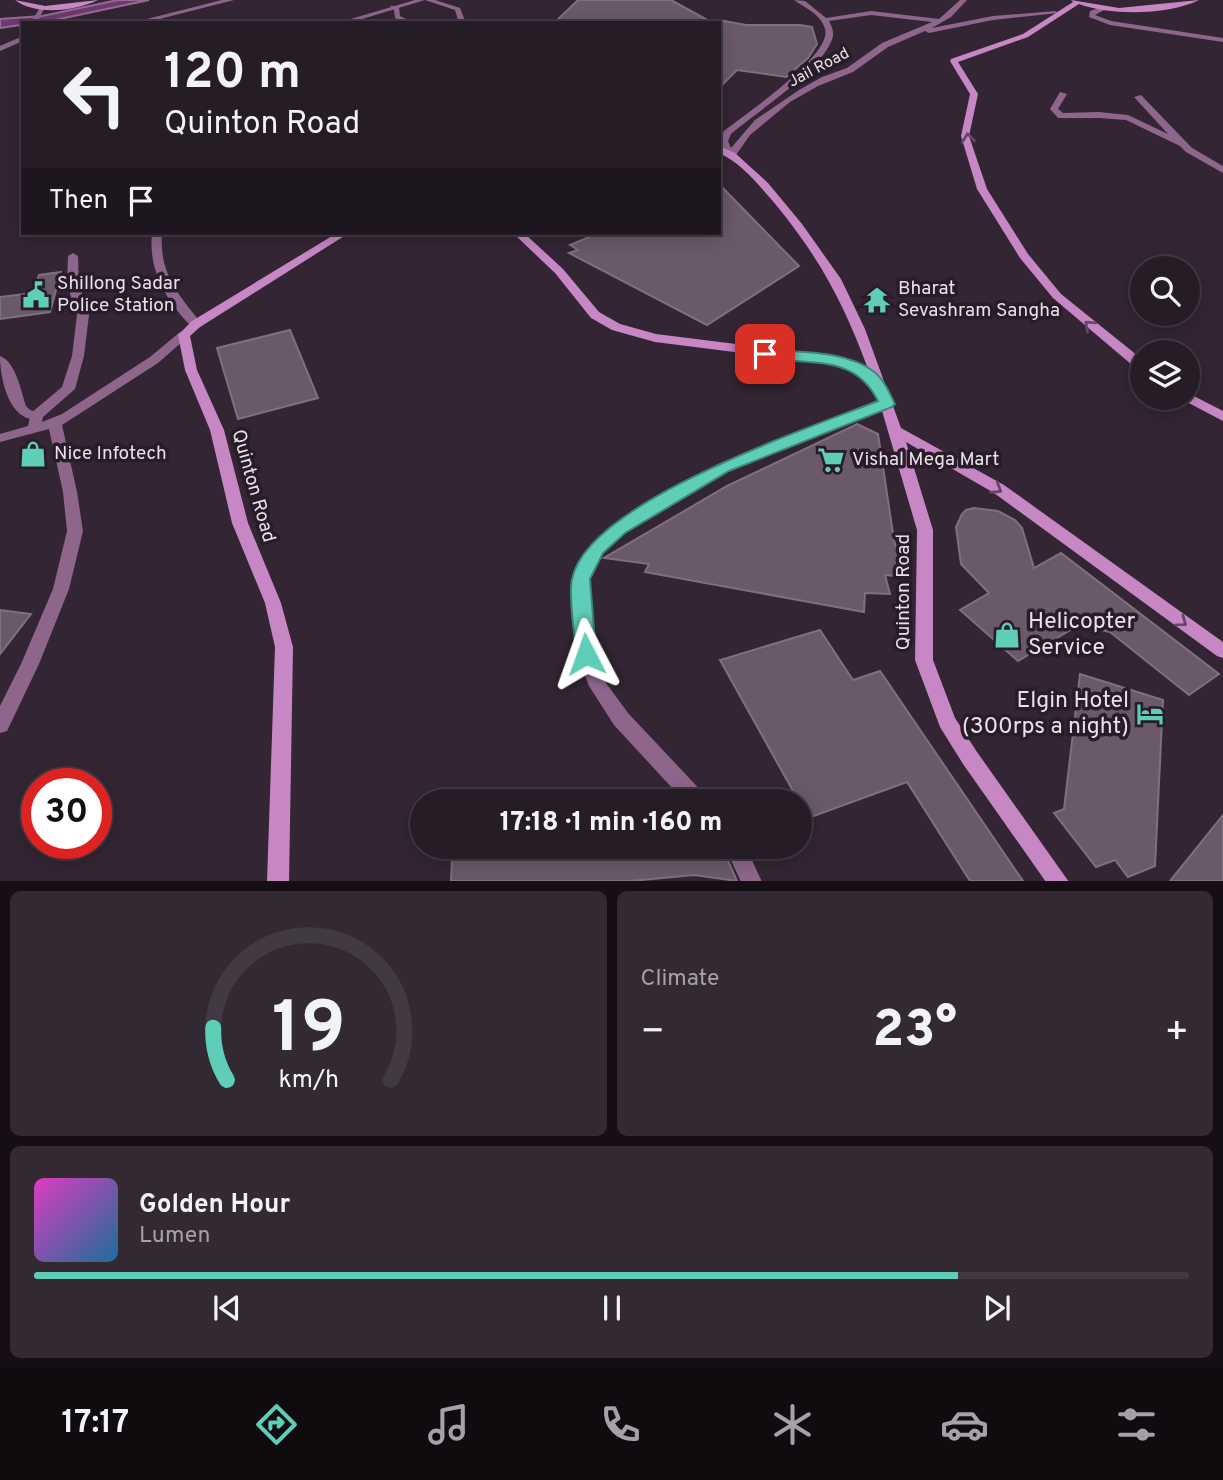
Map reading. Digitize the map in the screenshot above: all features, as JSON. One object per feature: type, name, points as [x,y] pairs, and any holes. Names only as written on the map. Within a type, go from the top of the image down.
[{"type":"street","points":[[18,0],[24,5],[42,7],[95,0]]},
{"type":"street","points":[[142,21],[231,0]]},
{"type":"street","points":[[346,21],[392,6],[422,0]]},
{"type":"street","points":[[428,0],[458,9],[462,21]]},
{"type":"street","points":[[687,789],[621,719],[598,686],[586,654],[581,579],[595,549],[619,528],[723,467],[886,402],[835,280],[789,214],[727,151],[723,141],[727,133],[823,52],[830,35],[824,20],[797,0]]},
{"type":"street","name":"Jail Road","points":[[727,151],[780,106],[824,79],[853,69],[872,52],[939,21],[964,0]]},
{"type":"street","points":[[1196,0],[1135,9],[1102,9],[1092,12],[1091,16],[1110,23],[1223,40]]},
{"type":"street","points":[[1102,9],[1076,1],[1019,39],[954,61],[974,94],[965,136],[982,189],[1024,257],[1057,296],[1130,356]]},
{"type":"street","points":[[392,6],[397,9],[397,17],[407,21]]},
{"type":"street","points":[[35,19],[42,7]]},
{"type":"street","points":[[824,20],[872,13],[939,21]]},
{"type":"street","points":[[914,34],[993,18],[1055,13]]},
{"type":"street","points":[[2,47],[21,39]]},
{"type":"street","points":[[0,54],[21,51]]},
{"type":"street","points":[[1063,94],[1054,109],[1061,116],[1099,115],[1128,118],[1183,144]]},
{"type":"street","points":[[1138,97],[1183,144],[1206,162],[1223,170]]},
{"type":"street","points":[[157,235],[154,251],[159,266],[190,330]]},
{"type":"street","points":[[0,360],[4,364],[20,408],[36,422],[55,423],[154,360],[190,330],[340,235]]},
{"type":"street","name":"Quinton Road","points":[[521,235],[559,271],[595,315],[616,327],[654,338],[841,363],[868,374],[886,402],[925,530],[924,660],[947,721],[970,758],[1059,881]]},
{"type":"street","points":[[0,438],[36,422],[68,389],[78,356],[82,306],[73,284],[73,256]]},
{"type":"street","name":"Quinton Road","points":[[190,330],[191,369],[217,430],[240,523],[273,603],[284,647],[278,881]]},
{"type":"street","points":[[1200,404],[1223,417]]},
{"type":"street","points":[[0,725],[30,664],[61,589],[75,531],[70,492],[55,423]]},
{"type":"street","points":[[896,431],[999,489],[1223,651]]},
{"type":"street","points":[[741,859],[752,881]]},
{"type":"shaded area","points":[[118,0],[149,0],[55,20],[21,21],[21,25],[0,28],[0,19],[42,16]]},
{"type":"building","points":[[578,0],[671,0],[709,21],[556,21]]},
{"type":"building","points":[[719,21],[746,25],[812,27],[817,44],[808,58],[786,77],[737,70],[721,86]]},
{"type":"building","points":[[721,186],[799,266],[707,325],[569,253],[578,250],[570,245],[594,235],[721,235]]},
{"type":"building","name":"Shillong Sadar Police Station","points":[[61,272],[50,312],[0,319],[0,297],[33,293],[39,275]]},
{"type":"building","points":[[290,330],[318,398],[238,419],[217,348]]},
{"type":"building","points":[[857,424],[878,434],[894,540],[904,577],[885,575],[890,594],[865,593],[864,612],[645,572],[649,564],[604,558],[727,486]]},
{"type":"building","points":[[974,508],[998,511],[1015,520],[1022,528],[1034,568],[1061,553],[1219,674],[1189,695],[1110,632],[1079,625],[1018,661],[960,610],[989,593],[961,564],[956,527],[962,514]]},
{"type":"building","points":[[0,610],[31,614],[0,654]]},
{"type":"building","points":[[820,630],[853,680],[880,671],[1023,881],[970,881],[907,782],[812,817],[812,789],[792,789],[720,660]]},
{"type":"building","points":[[1080,674],[1163,700],[1155,866],[1128,877],[1115,860],[1096,867],[1054,813],[1064,809]]},
{"type":"building","points":[[1223,815],[1223,881],[1170,881]]},
{"type":"building","points":[[727,859],[737,881],[694,875],[631,881],[451,881],[452,860]]},
{"type":"place","name":"Shillong Sadar Police Station","points":[[36,295]]},
{"type":"place","name":"Bharat Sevashram Sangha","points":[[877,300]]},
{"type":"place","name":"Nice Infotech","points":[[33,454]]},
{"type":"place","name":"Vishal Mega Mart","points":[[831,460]]},
{"type":"place","name":"Helicopter Service","points":[[1007,635]]},
{"type":"place","name":"Elgin Hotel (300rps a night)","points":[[1150,714]]},
{"type":"route","points":[[586,654],[581,579],[595,549],[619,528],[723,467],[751,454],[887,404],[878,385],[868,374],[850,365],[832,360],[765,354]]}]
